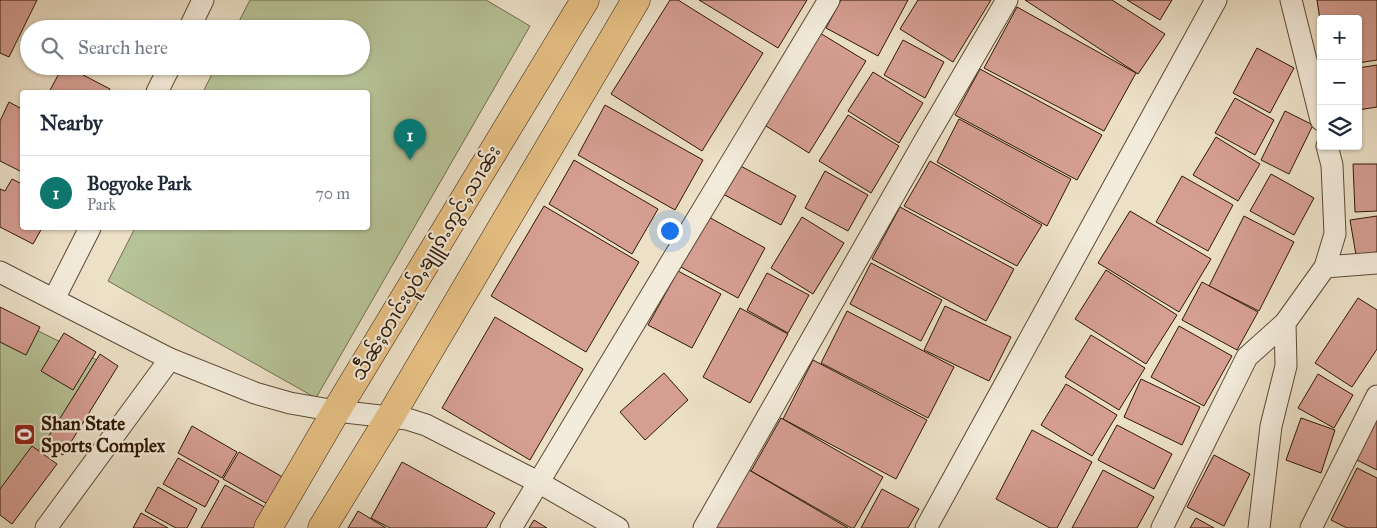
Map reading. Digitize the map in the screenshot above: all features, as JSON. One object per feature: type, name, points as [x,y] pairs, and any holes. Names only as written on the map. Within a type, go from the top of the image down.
[{"type":"highway","name":"သဵႅၼ်ႈတၢင်းပူဝ်ႇၶျူၵ်ႉဢွင်ႇသၢၼ်း","points":[[268,528],[336,411],[585,0]]},
{"type":"highway","points":[[322,528],[390,417],[636,0]]},
{"type":"street","points":[[193,20],[203,0]]},
{"type":"street","points":[[511,528],[829,0]]},
{"type":"street","points":[[704,528],[1007,0]]},
{"type":"street","points":[[926,528],[1216,0]]},
{"type":"street","points":[[1291,0],[1317,105]]},
{"type":"street","points":[[158,90],[166,75]]},
{"type":"street","points":[[1162,528],[1247,357],[1285,323],[1325,266],[1335,234],[1332,165],[1328,150]]},
{"type":"street","points":[[54,299],[89,230]]},
{"type":"street","points":[[1325,266],[1377,263]]},
{"type":"street","points":[[0,272],[170,359],[255,393],[290,403],[336,411],[407,419],[426,425],[538,482],[618,528]]},
{"type":"street","points":[[1259,528],[1271,426],[1286,366],[1285,323]]},
{"type":"street","points":[[46,528],[170,359]]},
{"type":"street","points":[[1312,528],[1377,396]]},
{"type":"green space","points":[[250,0],[486,0],[530,26],[316,398],[108,281],[134,230],[370,230],[370,90],[204,90],[212,75],[370,75],[370,20],[240,20]]},
{"type":"green space","name":"Shan State Sports Complex","points":[[0,312],[101,362],[0,505]]},
{"type":"building","points":[[0,0],[37,0],[27,20],[20,20],[20,35],[9,57],[0,53]]},
{"type":"building","points":[[670,0],[678,0],[763,53],[702,151],[611,94]]},
{"type":"building","points":[[699,0],[807,0],[778,48]]},
{"type":"building","points":[[841,0],[908,0],[878,56],[826,28]]},
{"type":"building","points":[[918,0],[991,0],[953,62],[900,29]]},
{"type":"building","points":[[1025,0],[1112,0],[1165,34],[1138,74]]},
{"type":"building","points":[[1127,0],[1172,0],[1160,20]]},
{"type":"building","points":[[1317,0],[1377,0],[1377,60],[1362,62],[1362,15],[1319,15]]},
{"type":"building","points":[[1017,7],[1136,73],[1104,131],[984,68]]},
{"type":"building","points":[[815,30],[866,61],[809,153],[758,121]]},
{"type":"building","points":[[903,40],[944,62],[925,98],[884,75]]},
{"type":"building","points":[[1257,48],[1294,68],[1270,113],[1233,93]]},
{"type":"building","points":[[1377,65],[1377,107],[1362,109],[1362,67]]},
{"type":"building","points":[[980,69],[1102,135],[1077,180],[955,115]]},
{"type":"building","points":[[873,72],[923,103],[899,143],[848,111]]},
{"type":"building","points":[[58,75],[83,75],[110,89],[109,90],[50,90]]},
{"type":"building","points":[[1235,98],[1274,120],[1255,155],[1215,133]]},
{"type":"building","points":[[9,102],[20,108],[20,171],[0,161],[0,121]]},
{"type":"building","points":[[605,105],[703,160],[675,210],[578,155]]},
{"type":"building","points":[[1285,111],[1313,125],[1289,174],[1261,160]]},
{"type":"building","points":[[848,115],[899,146],[871,193],[819,161]]},
{"type":"building","points":[[959,119],[1071,179],[1047,226],[937,162]]},
{"type":"building","points":[[1216,137],[1260,164],[1238,201],[1193,175]]},
{"type":"building","points":[[574,160],[658,209],[632,254],[549,204]]},
{"type":"building","points":[[930,161],[1042,225],[1017,266],[904,206]]},
{"type":"building","points":[[737,164],[796,196],[781,225],[721,193]]},
{"type":"building","points":[[1353,164],[1377,164],[1377,211],[1355,212]]},
{"type":"building","points":[[825,171],[868,195],[848,231],[805,208]]},
{"type":"building","points":[[1271,174],[1314,198],[1294,235],[1250,211]]},
{"type":"building","points":[[1182,176],[1233,205],[1208,251],[1156,222]]},
{"type":"building","points":[[12,179],[20,183],[20,230],[41,230],[33,244],[0,227],[0,189],[5,191]]},
{"type":"building","points":[[544,206],[639,262],[586,352],[491,296]]},
{"type":"building","points":[[900,207],[1014,269],[986,321],[872,259]]},
{"type":"building","points":[[1130,211],[1211,259],[1179,312],[1098,263]]},
{"type":"building","points":[[705,215],[765,248],[738,298],[677,265]]},
{"type":"building","points":[[1244,216],[1294,242],[1259,311],[1209,286]]},
{"type":"building","points":[[1377,216],[1377,252],[1356,255],[1350,220]]},
{"type":"building","points":[[802,217],[844,243],[813,294],[771,268]]},
{"type":"building","points":[[871,263],[942,300],[921,341],[850,304]]},
{"type":"building","points":[[1106,270],[1177,315],[1146,364],[1075,319]]},
{"type":"building","points":[[678,271],[721,294],[692,348],[648,325]]},
{"type":"building","points":[[767,273],[809,295],[788,333],[747,310]]},
{"type":"building","points":[[1202,282],[1258,312],[1237,350],[1182,320]]},
{"type":"building","points":[[1358,298],[1377,310],[1377,349],[1352,387],[1315,363]]},
{"type":"building","points":[[945,306],[1011,337],[989,381],[924,350]]},
{"type":"building","points":[[0,307],[40,327],[26,355],[0,342]]},
{"type":"building","points":[[740,308],[788,334],[750,403],[703,377]]},
{"type":"building","points":[[847,311],[954,367],[928,418],[821,363]]},
{"type":"building","points":[[495,317],[583,369],[530,460],[442,408]]},
{"type":"building","points":[[1179,326],[1232,356],[1204,406],[1151,377]]},
{"type":"building","points":[[64,333],[96,352],[73,390],[41,371]]},
{"type":"building","points":[[1091,335],[1145,368],[1119,410],[1065,377]]},
{"type":"building","points":[[100,354],[118,366],[63,455],[44,444]]},
{"type":"building","points":[[813,360],[927,420],[896,479],[783,419]]},
{"type":"building","points":[[664,373],[688,400],[645,440],[620,412]]},
{"type":"building","points":[[1318,374],[1353,395],[1334,428],[1298,408]]},
{"type":"building","points":[[1141,379],[1200,407],[1182,445],[1124,417]]},
{"type":"building","points":[[1066,384],[1117,415],[1092,456],[1041,425]]},
{"type":"building","points":[[1377,411],[1377,470],[1353,458]]},
{"type":"building","points":[[781,418],[883,477],[854,528],[751,471]]},
{"type":"building","points":[[1301,418],[1335,430],[1321,473],[1286,460]]},
{"type":"building","points":[[1117,425],[1172,454],[1154,489],[1098,460]]},
{"type":"building","points":[[192,426],[237,452],[222,478],[178,453]]},
{"type":"building","points":[[1032,430],[1092,462],[1057,528],[1050,528],[996,499]]},
{"type":"building","points":[[32,446],[57,464],[12,524],[0,515],[0,489]]},
{"type":"building","points":[[239,452],[286,479],[271,506],[223,479]]},
{"type":"building","points":[[1214,455],[1250,474],[1224,526],[1187,507]]},
{"type":"building","points":[[178,458],[219,481],[205,507],[163,484]]},
{"type":"building","points":[[402,462],[495,513],[486,528],[390,528],[371,518]]},
{"type":"building","points":[[1357,468],[1377,478],[1377,528],[1347,528],[1331,520]]},
{"type":"building","points":[[749,470],[848,528],[715,528]]},
{"type":"building","points":[[1103,470],[1154,497],[1137,528],[1072,528]]},
{"type":"building","points":[[225,485],[270,510],[260,528],[201,528]]},
{"type":"building","points":[[158,487],[197,509],[187,528],[176,528],[145,511]]},
{"type":"building","points":[[882,489],[919,509],[908,528],[861,528]]},
{"type":"building","points":[[358,511],[386,528],[348,528]]},
{"type":"building","points":[[141,513],[168,528],[133,528]]},
{"type":"building","points":[[1196,518],[1214,528],[1190,528]]},
{"type":"building","points":[[534,520],[547,528],[529,528]]},
{"type":"place","name":"Bogyoke Park","points":[[410,160]]},
{"type":"place","name":"Shan State Sports Complex","points":[[25,434]]}]
